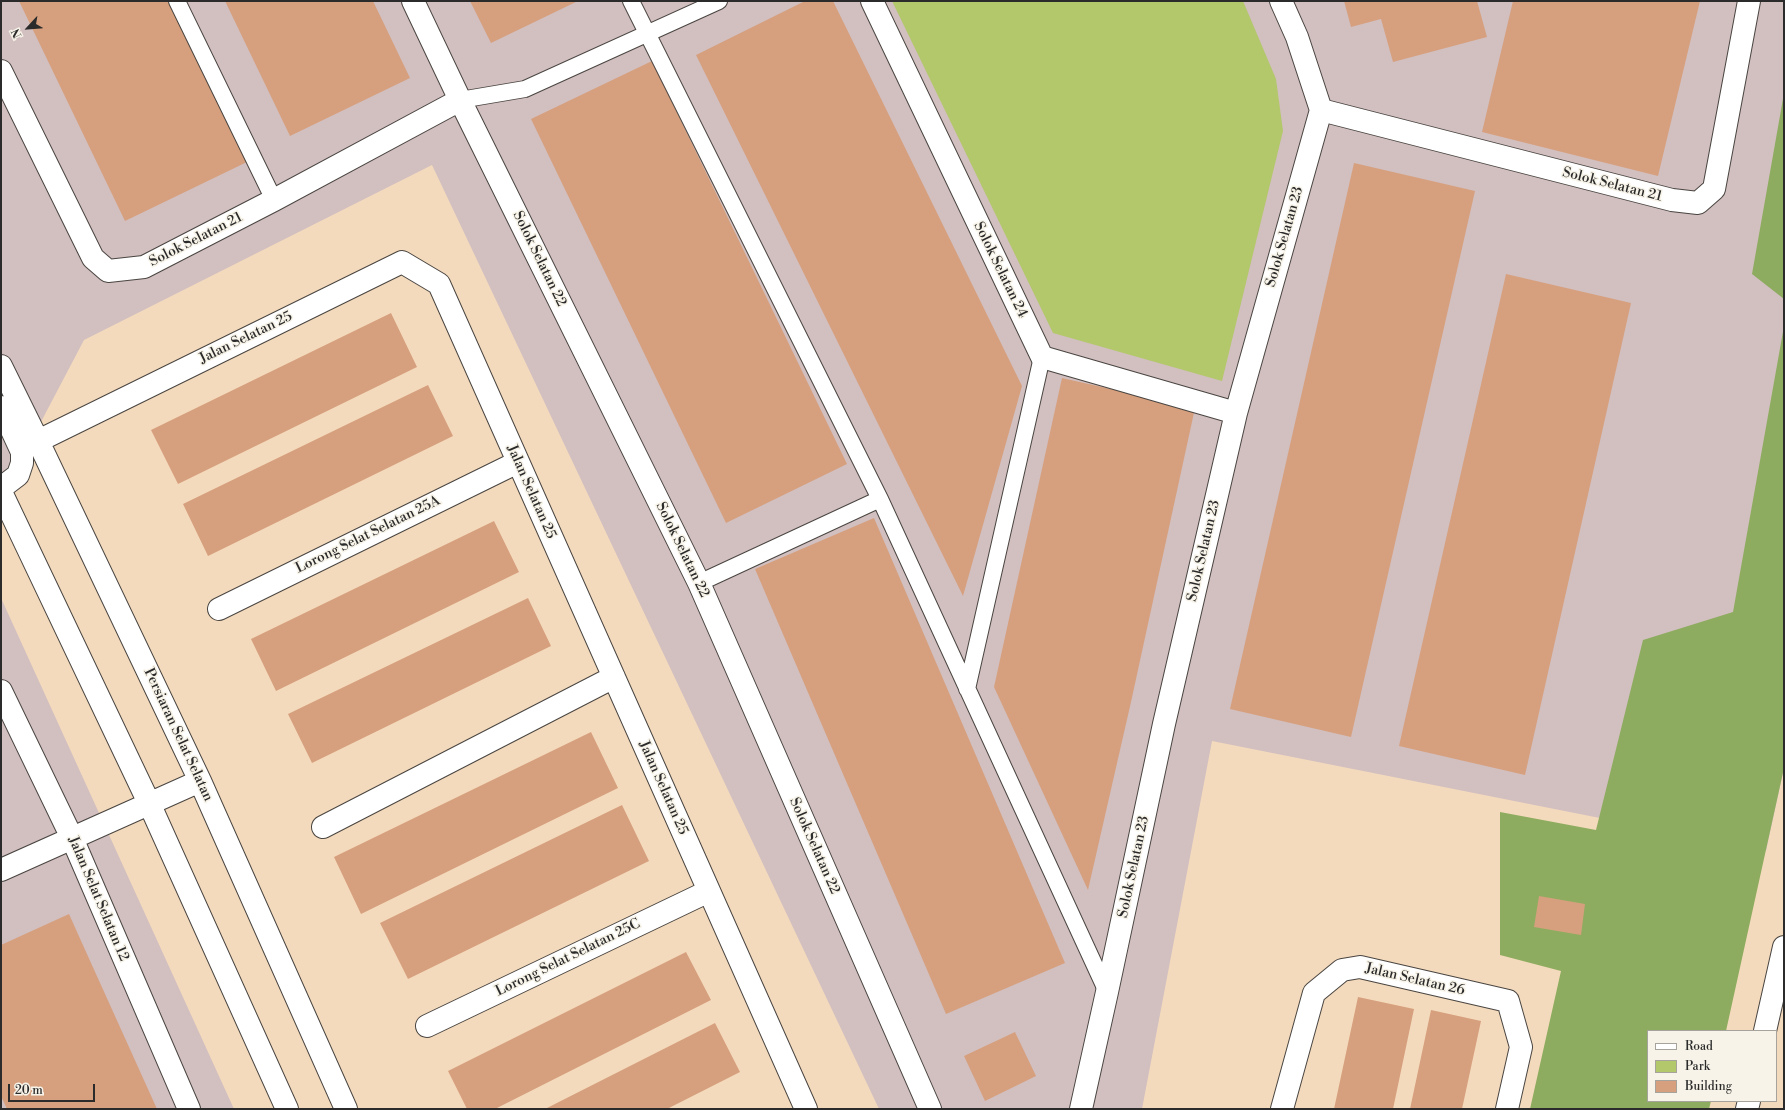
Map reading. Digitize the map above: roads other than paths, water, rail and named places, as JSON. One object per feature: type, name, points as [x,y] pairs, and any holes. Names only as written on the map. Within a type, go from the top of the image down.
[{"type":"street","name":"Solok Selatan 22","points":[[413,1],[460,100],[699,583],[930,1109]]},
{"type":"street","name":"Solok Selatan 24","points":[[872,1],[1042,356]]},
{"type":"street","points":[[1282,1],[1297,37],[1321,110]]},
{"type":"street","name":"Solok Selatan 21","points":[[1321,110],[1672,200],[1698,203],[1714,189],[1749,1]]},
{"type":"street","name":"Solok Selatan 21","points":[[1,71],[94,258],[108,271],[144,267],[274,200],[460,100]]},
{"type":"street","name":"Solok Selatan 23","points":[[1081,1109],[1164,724],[1236,413],[1321,110]]},
{"type":"street","name":"Jalan Selatan 25","points":[[38,441],[402,262],[439,284],[709,891],[803,1108]]},
{"type":"street","points":[[1042,356],[1236,413]]},
{"type":"street","name":"Persiaran Selat Selatan","points":[[1,366],[200,781],[346,1109]]},
{"type":"street","points":[[1,407],[22,452],[22,463],[18,475],[1,488]]},
{"type":"street","name":"Lorong Selat Selatan 25A","points":[[219,609],[518,462]]},
{"type":"street","points":[[1,492],[149,803],[287,1109]]},
{"type":"street","points":[[323,827],[614,677]]},
{"type":"street","name":"Jalan Selat Selatan 12","points":[[1,691],[72,838],[189,1109]]},
{"type":"street","points":[[1,870],[200,781]]},
{"type":"street","name":"Lorong Selat Selatan 25C","points":[[426,1026],[709,891]]},
{"type":"street","points":[[1765,1030],[1784,946]]},
{"type":"street","name":"Jalan Selatan 26","points":[[1282,1109],[1314,993],[1342,970],[1360,967],[1508,1001],[1521,1047],[1507,1109]]},
{"type":"lane","points":[[177,1],[274,200]]},
{"type":"lane","points":[[631,1],[880,499],[1107,992]]},
{"type":"lane","points":[[460,100],[525,89],[719,1]]},
{"type":"lane","points":[[967,689],[1042,356]]},
{"type":"lane","points":[[699,583],[880,499]]}]
